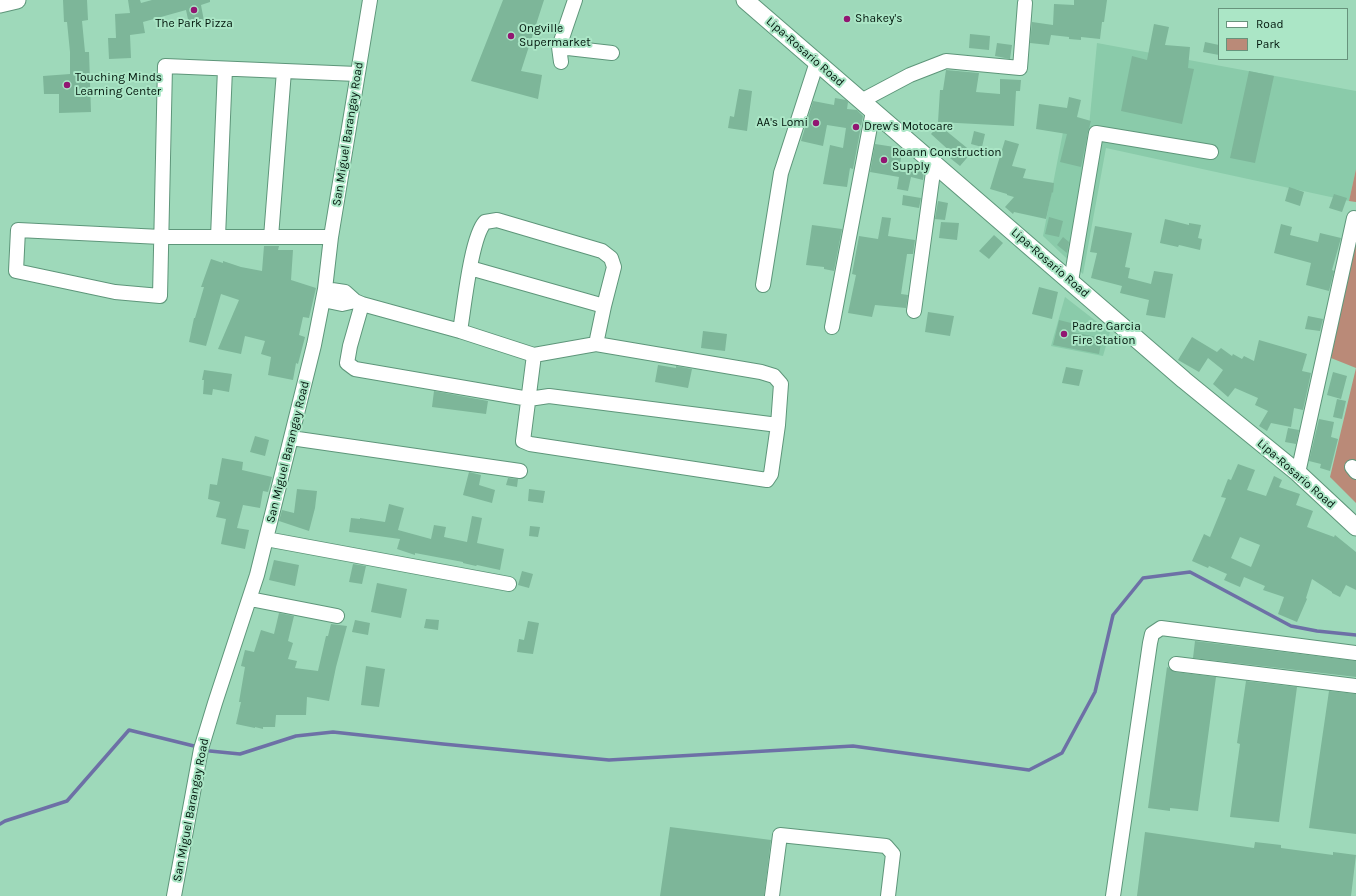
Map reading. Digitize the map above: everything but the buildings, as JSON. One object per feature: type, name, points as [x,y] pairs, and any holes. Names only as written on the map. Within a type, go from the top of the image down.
[{"type":"main road","points":[[0,4],[17,0]]},
{"type":"main road","name":"Lipa-Rosario Road","points":[[750,1],[934,165],[1071,281],[1184,380],[1298,473],[1356,527]]},
{"type":"street","name":"San Miguel Barangay Road","points":[[174,896],[201,749],[250,599],[314,345],[324,294],[331,237],[370,0]]},
{"type":"street","points":[[561,62],[559,47],[575,0]]},
{"type":"street","points":[[832,327],[867,106],[910,75],[946,61],[1020,68],[1026,3]]},
{"type":"street","points":[[559,47],[612,53]]},
{"type":"street","points":[[763,285],[781,173],[817,62]]},
{"type":"street","points":[[331,237],[161,237],[18,230],[16,271],[56,281],[115,292],[160,296],[161,237],[165,66],[357,74]]},
{"type":"street","points":[[218,237],[225,69]]},
{"type":"street","points":[[271,237],[284,71]]},
{"type":"street","points":[[1071,281],[1096,133],[1211,152]]},
{"type":"street","points":[[914,312],[934,165]]},
{"type":"street","points":[[1298,473],[1350,261],[1354,218]]},
{"type":"street","points":[[460,331],[470,268],[480,228],[485,222],[497,220],[602,251],[611,258],[614,267],[596,344]]},
{"type":"street","points":[[470,268],[604,306]]},
{"type":"street","points":[[324,294],[342,304],[358,302],[460,331],[534,355],[596,344],[760,372],[774,376],[781,384],[778,425],[771,474],[767,480],[530,444],[523,441],[534,355]]},
{"type":"street","points":[[358,302],[348,363],[355,368],[529,399],[549,396],[778,425]]},
{"type":"street","points":[[291,438],[520,471]]},
{"type":"street","points":[[266,539],[508,584]]},
{"type":"street","points":[[250,599],[337,616]]},
{"type":"street","points":[[1113,896],[1152,634],[1161,628],[1356,652]]},
{"type":"street","points":[[1176,664],[1356,686]]},
{"type":"street","points":[[772,896],[780,835],[886,846],[893,854],[888,896]]},
{"type":"shaded area","points":[[1097,43],[1356,91],[1356,169],[1349,201],[1106,148],[1083,274],[1043,236],[1063,132],[1088,137]]},
{"type":"shaded area","points":[[1065,297],[1110,332],[1103,356],[1051,346]]},
{"type":"green space","points":[[1356,169],[1356,202],[1349,201]]},
{"type":"green space","points":[[1356,238],[1356,368],[1331,358]]},
{"type":"green space","points":[[1356,368],[1356,503],[1330,477]]},
{"type":"waterway","points":[[210,751],[240,754],[296,736],[333,732],[609,760],[853,746],[1029,770],[1062,753],[1095,692],[1113,615],[1143,578],[1190,572],[1291,626],[1317,631],[1356,635]]},
{"type":"waterway","points":[[0,824],[5,821],[67,801],[129,730],[194,746]]},
{"type":"place","name":"The Park Pizza","points":[[194,10]]},
{"type":"place","name":"Shakey's","points":[[847,19]]},
{"type":"place","name":"Ongville Supermarket","points":[[511,36]]},
{"type":"place","name":"Touching Minds Learning Center","points":[[67,85]]},
{"type":"place","name":"AA's Lomi","points":[[816,123]]},
{"type":"place","name":"Drew's Motocare","points":[[856,127]]},
{"type":"place","name":"Roann Construction Supply","points":[[884,160]]},
{"type":"place","name":"Padre Garcia Fire Station","points":[[1064,334]]}]
